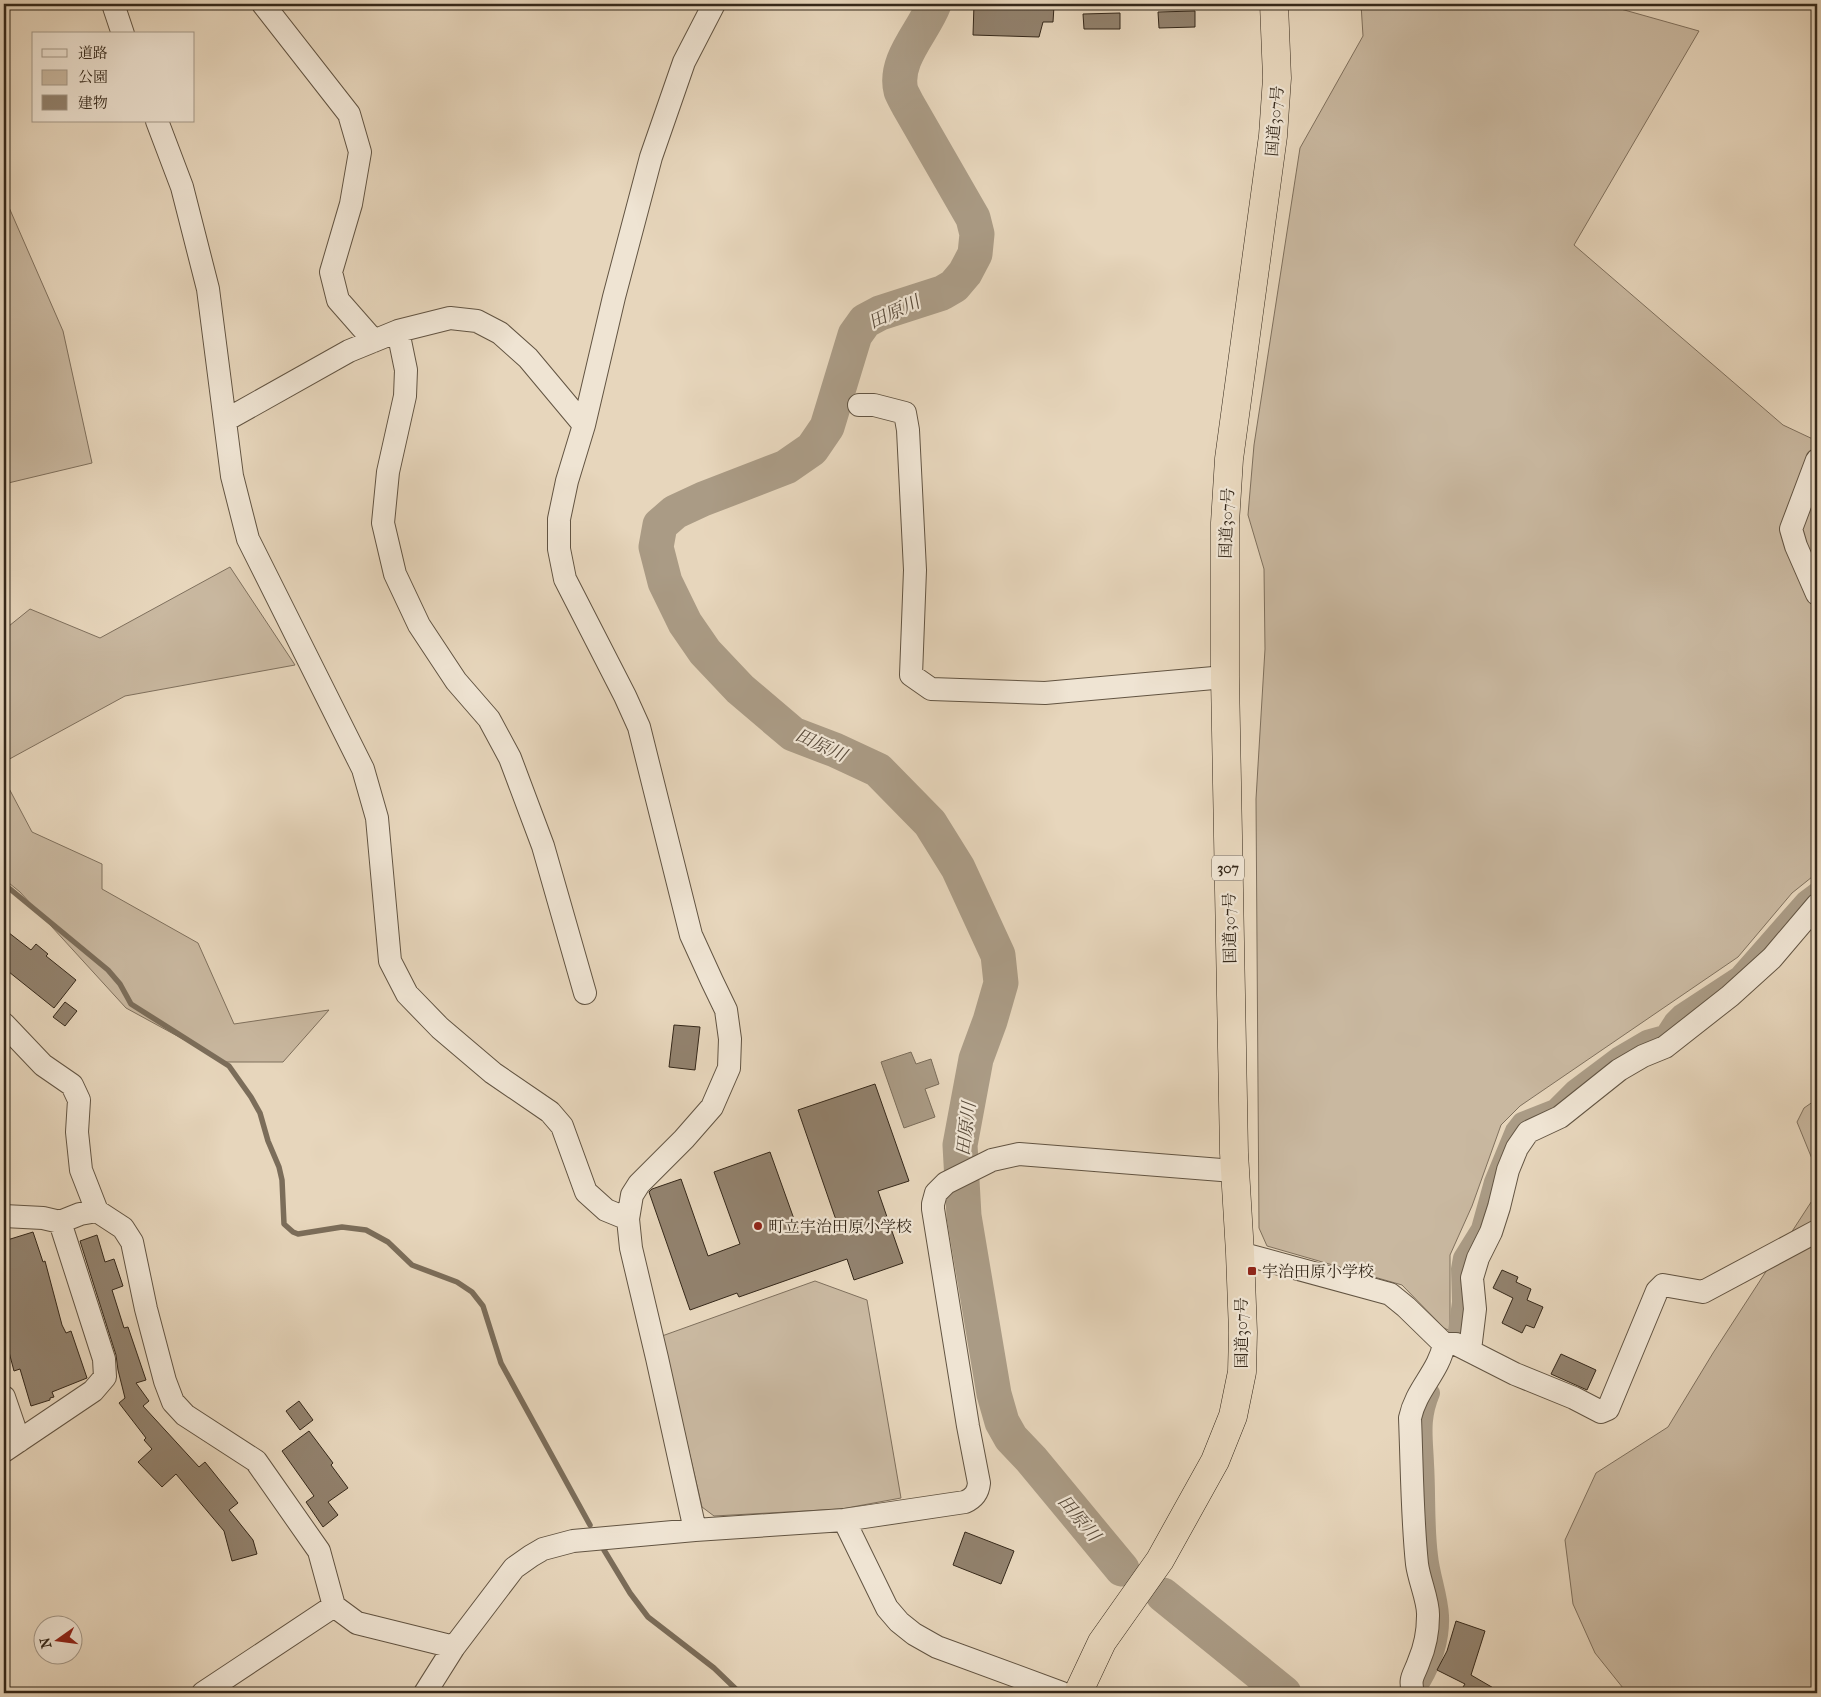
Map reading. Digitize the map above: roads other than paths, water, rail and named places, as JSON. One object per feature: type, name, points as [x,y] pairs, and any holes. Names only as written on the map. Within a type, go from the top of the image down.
[{"type":"highway","name":"国道307号","points":[[1078,1693],[1102,1642],[1160,1560],[1215,1461],[1233,1416],[1242,1372],[1243,1332],[1240,1253],[1234,1171],[1225,677],[1225,514],[1229,459],[1273,136],[1277,78],[1274,4]]},
{"type":"street","points":[[113,4],[122,32]]},
{"type":"street","points":[[263,4],[349,114],[360,152],[352,204],[331,272],[338,300],[374,341]]},
{"type":"street","points":[[695,1530],[631,1248],[628,1219],[632,1195],[639,1184],[684,1139],[712,1107],[729,1068],[730,1039],[726,1010],[691,935],[639,727],[565,579],[559,549],[558,519],[566,481],[584,425],[614,297],[651,157],[684,62],[714,4]]},
{"type":"street","points":[[157,122],[182,187],[208,290],[232,476],[248,539],[363,769],[377,818],[390,961],[407,994],[440,1028],[493,1073],[550,1112],[565,1132],[586,1192],[606,1210],[628,1219]]},
{"type":"street","points":[[226,420],[349,351],[398,331],[450,318],[477,321],[500,333],[528,358],[584,425]]},
{"type":"street","points":[[398,331],[406,370],[405,396],[388,472],[383,523],[396,574],[419,625],[456,681],[489,719],[510,758],[543,846],[585,993]]},
{"type":"street","points":[[859,405],[874,405],[905,414],[908,430],[915,570],[912,675],[931,689],[1045,693],[1225,677]]},
{"type":"street","points":[[1817,460],[1791,529],[1796,546],[1817,594]]},
{"type":"street","points":[[1470,1350],[1475,1309],[1472,1278],[1478,1258],[1499,1207],[1508,1170],[1517,1148],[1528,1132],[1560,1117],[1619,1070],[1643,1056],[1665,1047],[1730,996],[1772,958],[1817,905]]},
{"type":"street","points":[[4,1024],[43,1065],[72,1085],[79,1100],[77,1132],[81,1170],[97,1211],[123,1228],[132,1242],[165,1381],[173,1402],[185,1415],[256,1461],[320,1551],[334,1606],[357,1623],[454,1647]]},
{"type":"street","points":[[425,1693],[454,1647],[514,1568],[543,1549],[573,1541],[695,1530],[844,1520],[965,1502],[971,1499],[979,1489],[979,1483],[932,1204],[940,1187],[972,1169],[1006,1155],[1031,1154],[1234,1171]]},
{"type":"street","points":[[4,1216],[43,1218],[60,1222],[80,1214],[97,1211]]},
{"type":"street","points":[[4,1398],[11,1446],[93,1391],[105,1377],[104,1358],[60,1222]]},
{"type":"street","points":[[1240,1253],[1390,1294],[1444,1344],[1456,1344],[1470,1350],[1515,1374],[1574,1398],[1601,1412],[1608,1409],[1656,1291],[1663,1286],[1703,1292],[1817,1231]]},
{"type":"street","points":[[1413,1693],[1412,1676],[1425,1640],[1429,1614],[1418,1574],[1414,1535],[1410,1418],[1413,1404],[1442,1357],[1444,1344]]},
{"type":"street","points":[[844,1520],[887,1608],[899,1622],[914,1634],[937,1647],[1062,1693]]},
{"type":"street","points":[[203,1693],[334,1606]]},
{"type":"waterway","name":"田原川","points":[[934,4],[905,57],[901,68],[901,91],[973,218],[977,234],[975,254],[965,273],[954,286],[942,293],[880,313],[865,321],[855,335],[827,427],[812,449],[786,467],[703,499],[675,512],[660,525],[656,547],[665,582],[685,623],[705,652],[740,689],[793,734],[835,750],[878,770],[930,823],[958,868],[998,955],[1001,983],[976,1059],[960,1145],[964,1216],[994,1394],[1002,1422],[1011,1438],[1031,1459],[1122,1569]]},
{"type":"waterway","points":[[4,884],[108,970],[120,984],[131,1004],[229,1066],[260,1113],[282,1180],[284,1224],[293,1232],[298,1234],[342,1227],[366,1230],[388,1242],[412,1265],[457,1282],[472,1292],[483,1306],[501,1363],[590,1525]]},
{"type":"waterway","points":[[1458,1332],[1462,1302],[1461,1269],[1463,1258],[1481,1229],[1494,1182],[1515,1131],[1522,1122],[1555,1109],[1574,1090],[1618,1057],[1647,1040],[1665,1035],[1681,1014],[1739,976],[1805,901],[1817,892]]},
{"type":"waterway","points":[[1421,1681],[1429,1666],[1439,1625],[1437,1601],[1428,1556],[1422,1428],[1424,1411],[1430,1393]]},
{"type":"waterway","points":[[604,1550],[630,1593],[648,1617],[714,1668],[740,1693]]},
{"type":"waterway","name":"田原川","points":[[1163,1595],[1284,1693]]},
{"type":"place","name":"町立宇治田原小学校","points":[[758,1226]]},
{"type":"place","name":"宇治田原小学校","points":[[1252,1271]]}]
